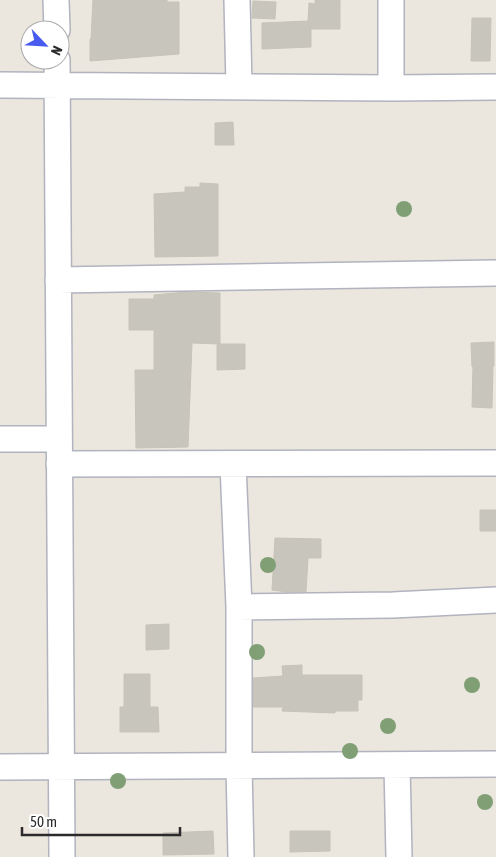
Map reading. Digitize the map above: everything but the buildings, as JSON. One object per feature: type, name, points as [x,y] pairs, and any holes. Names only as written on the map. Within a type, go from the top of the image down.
[{"type":"street","points":[[56,0],[57,20]]},
{"type":"street","points":[[237,0],[238,86]]},
{"type":"street","points":[[391,0],[391,88]]},
{"type":"street","points":[[57,70],[62,857]]},
{"type":"street","points":[[0,84],[391,88],[496,86]]},
{"type":"street","points":[[58,280],[496,273]]},
{"type":"street","points":[[0,440],[59,439]]},
{"type":"street","points":[[59,464],[496,463]]},
{"type":"street","points":[[233,464],[239,607],[241,857]]},
{"type":"street","points":[[239,607],[393,605],[496,600]]},
{"type":"street","points":[[0,767],[496,764]]},
{"type":"street","points":[[397,765],[399,857]]}]
